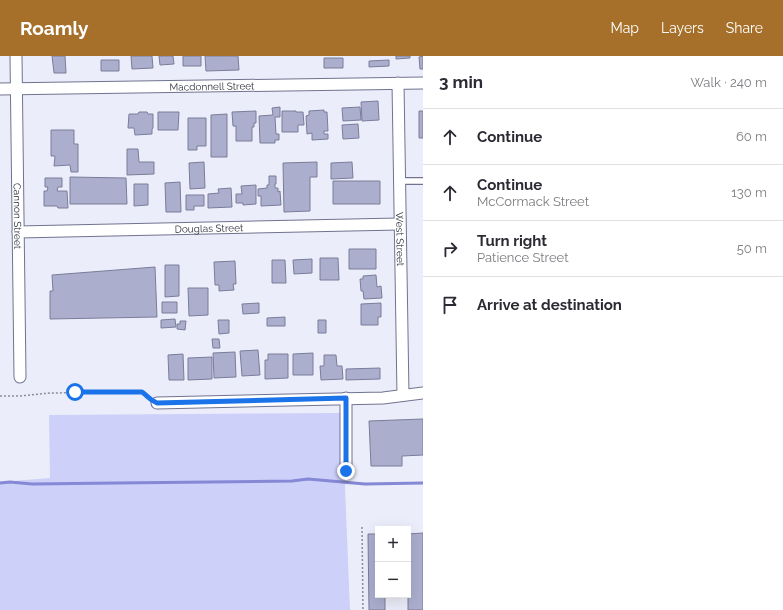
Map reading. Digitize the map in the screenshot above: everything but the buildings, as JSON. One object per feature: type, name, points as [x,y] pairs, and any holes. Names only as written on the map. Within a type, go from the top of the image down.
[{"type":"street","name":"Cannon Street","points":[[16,56],[20,377]]},
{"type":"street","name":"West Street","points":[[398,83],[402,395]]},
{"type":"street","name":"Macdonnell Street","points":[[0,89],[423,83]]},
{"type":"street","name":"Douglas Street","points":[[18,232],[399,224]]},
{"type":"street","points":[[157,403],[383,398],[423,393]]},
{"type":"street","points":[[346,398],[346,471]]},
{"type":"lane","points":[[399,181],[423,181]]},
{"type":"path","points":[[0,396],[20,396],[56,392],[142,392],[148,398],[157,403]]},
{"type":"path","points":[[362,527],[363,610]]},
{"type":"shaded area","points":[[342,413],[350,610],[0,610],[0,482],[50,478],[49,415]]},
{"type":"waterway","points":[[0,483],[10,482],[32,484],[292,481],[308,479],[365,484],[423,483]]},
{"type":"route","points":[[75,392],[142,392],[150,400],[157,403],[346,398],[346,471]]}]
